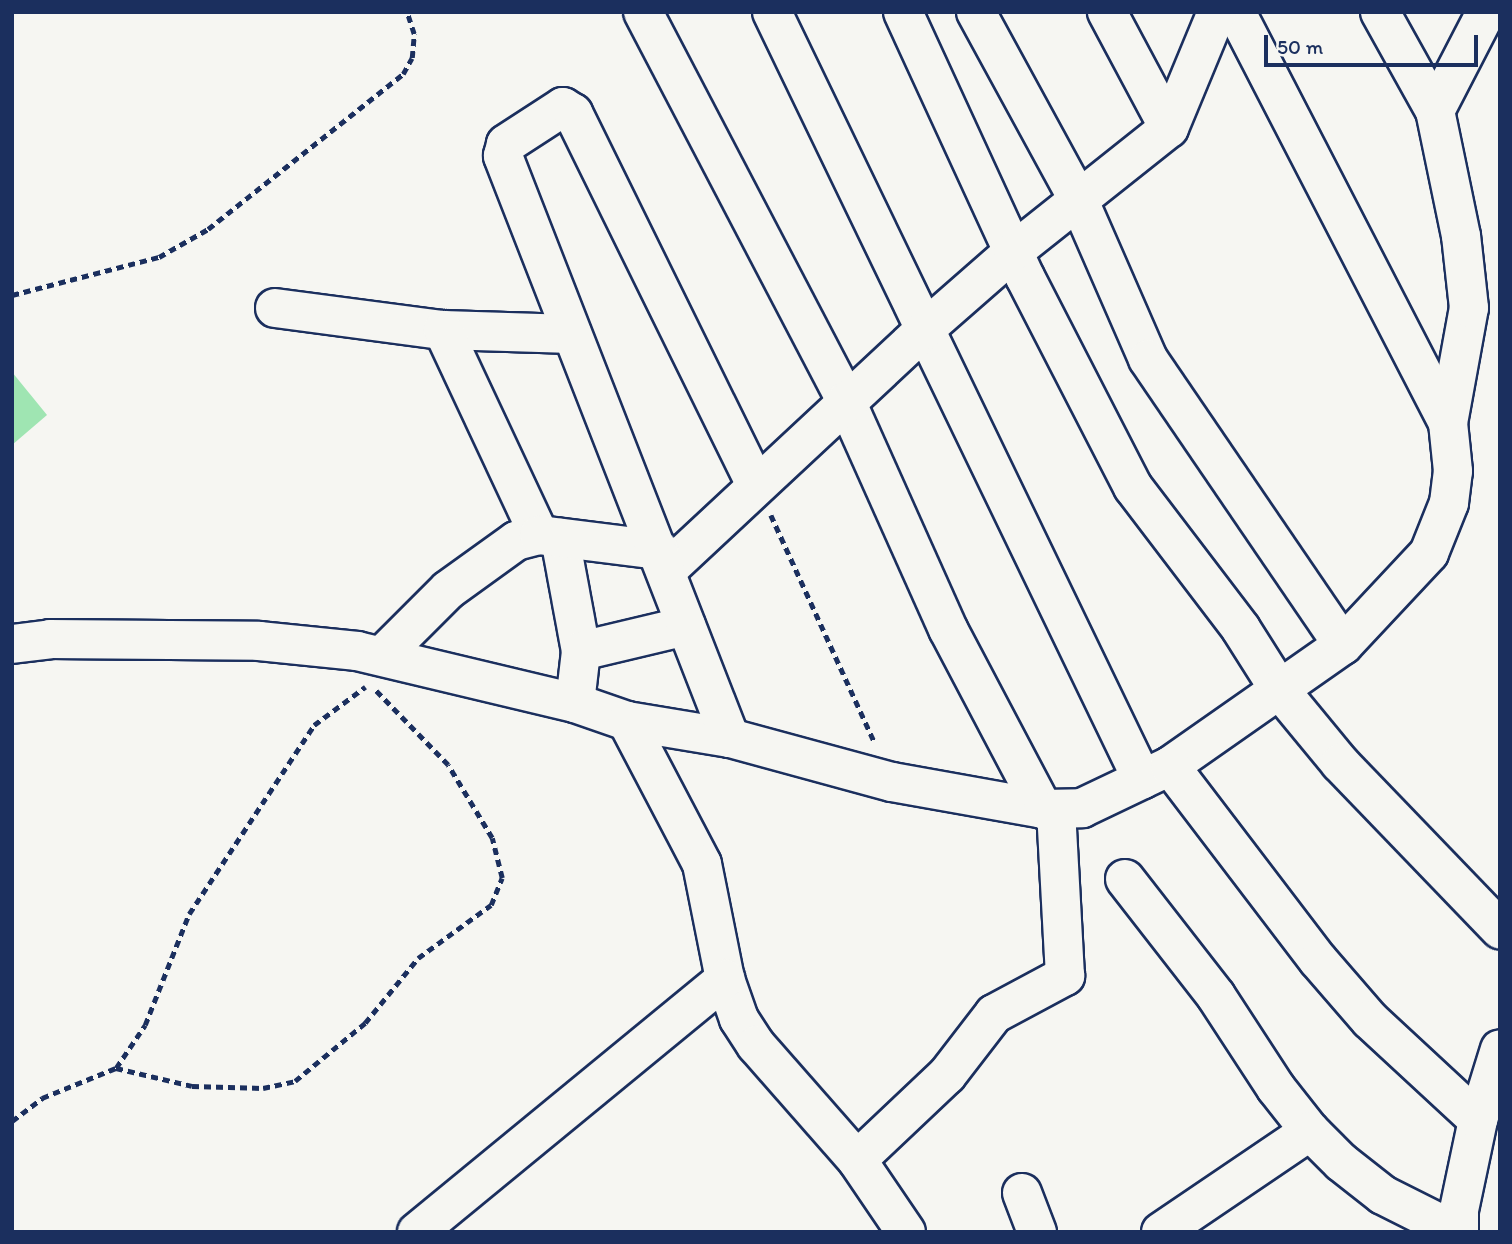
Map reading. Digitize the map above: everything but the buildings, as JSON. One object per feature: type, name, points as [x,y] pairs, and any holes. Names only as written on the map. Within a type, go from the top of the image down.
[{"type":"street","points":[[643,12],[790,300],[846,401],[948,629],[1049,810],[1065,976],[994,1013],[947,1075],[857,1160]]},
{"type":"street","points":[[772,12],[924,330],[1156,773],[1220,837],[1344,990],[1478,1121]]},
{"type":"street","points":[[903,12],[1013,252],[1133,487],[1241,629],[1279,689],[1340,763],[1500,929]]},
{"type":"street","points":[[976,12],[1080,203],[1148,359],[1343,645]]},
{"type":"street","points":[[1107,12],[1169,128]]},
{"type":"street","points":[[663,560],[755,483],[1013,252],[1080,203],[1169,128],[1217,12]]},
{"type":"street","points":[[1236,12],[1448,423]]},
{"type":"street","points":[[12,644],[50,639],[259,641],[382,656],[575,703],[627,721],[730,738],[892,782],[1049,810],[1082,808],[1156,773],[1343,645],[1430,553],[1449,503],[1454,471],[1448,423],[1469,308],[1461,236],[1435,111],[1380,12]]},
{"type":"street","points":[[1435,111],[1486,12]]},
{"type":"street","points":[[730,738],[502,150],[506,144],[566,107],[755,483]]},
{"type":"street","points":[[275,308],[443,330],[572,334]]},
{"type":"street","points":[[443,330],[550,537],[581,651],[575,703]]},
{"type":"street","points":[[382,656],[465,575],[499,549],[550,537],[663,560]]},
{"type":"street","points":[[581,651],[686,626]]},
{"type":"street","points":[[627,721],[702,864],[725,979],[739,1019],[756,1045],[857,1160],[906,1232]]},
{"type":"street","points":[[1125,879],[1216,996],[1276,1088],[1310,1131],[1341,1162],[1383,1195],[1458,1232],[1459,1210],[1478,1121],[1500,1049]]},
{"type":"street","points":[[417,1232],[725,979]]},
{"type":"street","points":[[1161,1232],[1310,1131]]},
{"type":"street","points":[[1022,1193],[1037,1232]]},
{"type":"path","points":[[12,295],[159,257],[208,229],[403,74],[412,58],[414,34],[407,12]]},
{"type":"path","points":[[755,483],[892,782]]},
{"type":"path","points":[[12,1121],[42,1098],[116,1068],[145,1025],[189,914],[314,725],[369,684],[448,765],[492,838],[502,878],[491,905],[418,958],[365,1023],[295,1081],[263,1088],[192,1086],[116,1068]]},
{"type":"green space","points":[[12,372],[47,415],[12,445]]}]
